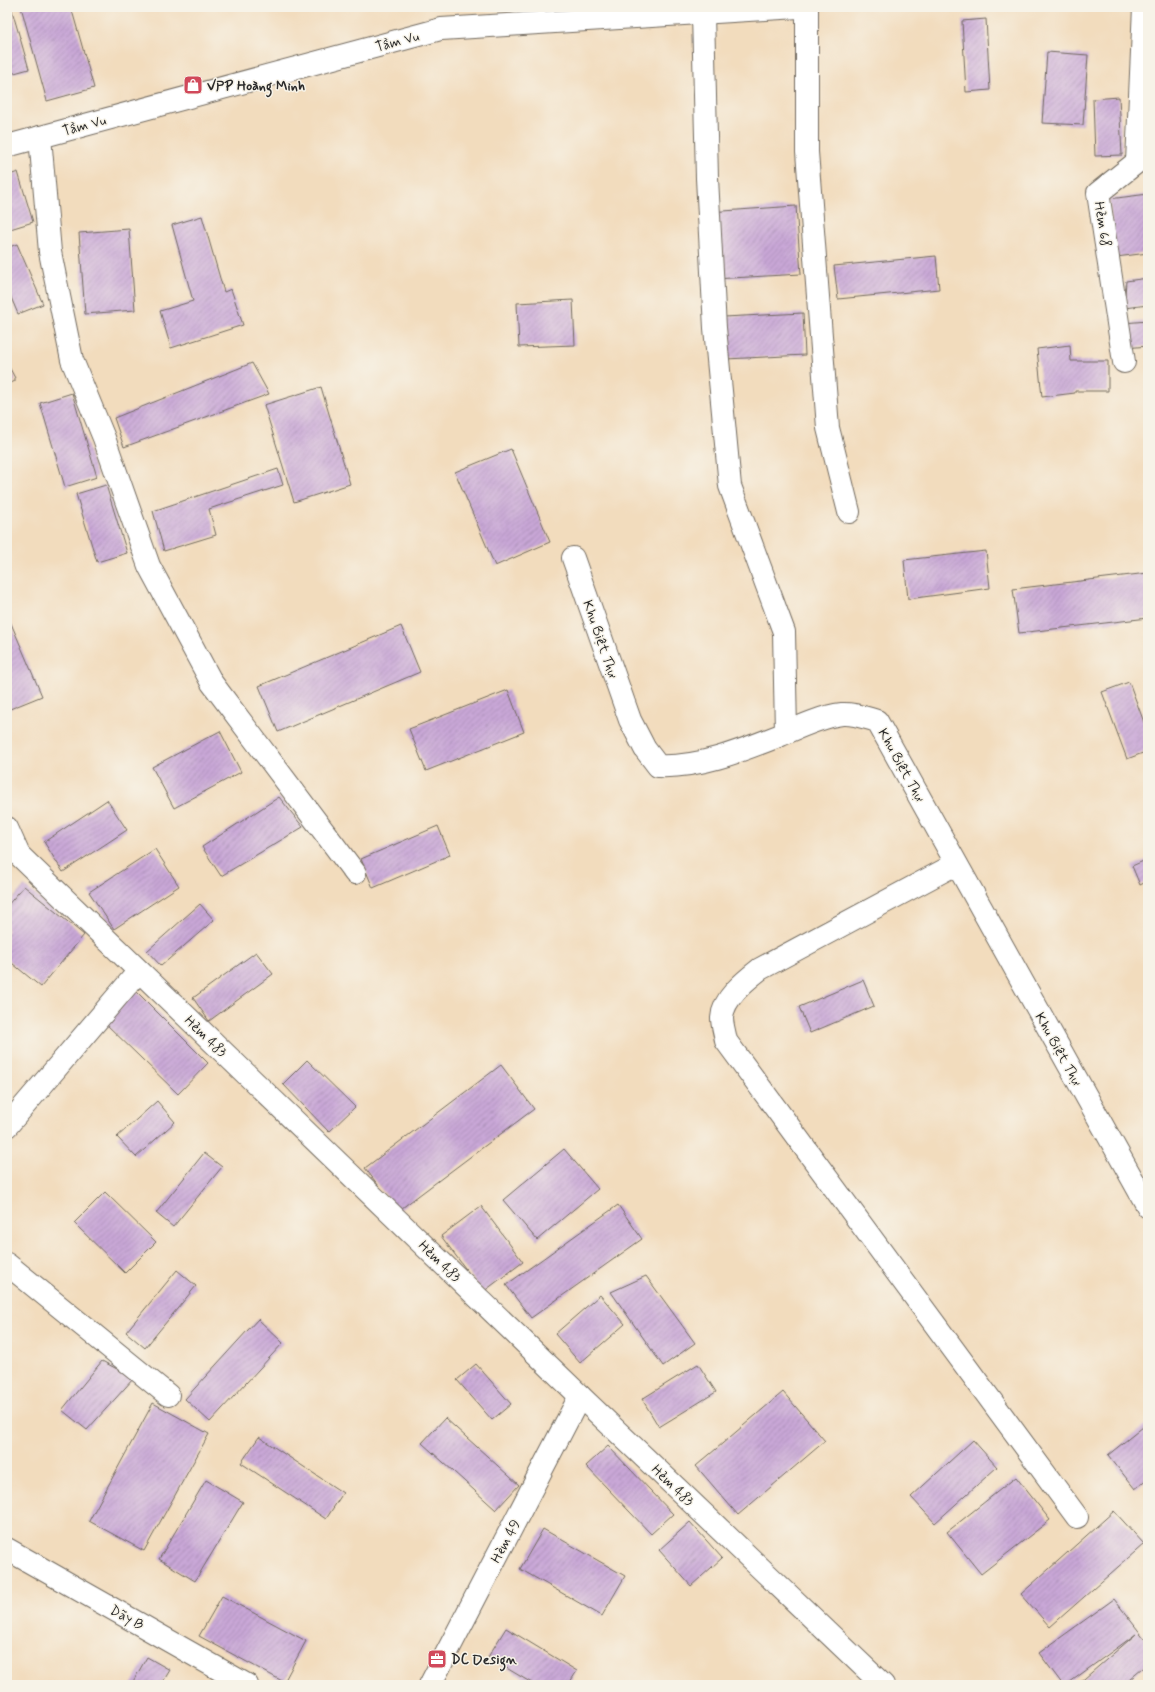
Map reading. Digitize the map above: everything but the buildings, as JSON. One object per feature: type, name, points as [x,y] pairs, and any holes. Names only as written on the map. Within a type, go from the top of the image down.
[{"type":"street","name":"Tầm Vu","points":[[7,146],[441,29],[799,7]]},
{"type":"street","points":[[807,7],[807,152],[828,428],[848,512]]},
{"type":"street","name":"Hẻm 68","points":[[1124,362],[1098,193],[1137,162],[1144,7]]},
{"type":"street","points":[[703,13],[707,178],[715,320],[730,486],[784,632],[786,732]]},
{"type":"street","points":[[40,137],[50,252],[72,360],[104,438],[149,566],[212,683],[355,873]]},
{"type":"street","name":"Khu Biệt Thự","points":[[573,558],[630,720],[646,749],[658,766],[678,767],[703,761],[750,747],[786,732],[841,714],[856,715],[877,721],[1148,1207]]},
{"type":"street","name":"Hẻm 483","points":[[7,828],[19,854],[580,1396],[883,1685]]},
{"type":"street","points":[[956,864],[760,969],[738,987],[728,1001],[722,1018],[724,1033],[726,1041],[1077,1518]]},
{"type":"street","points":[[7,1126],[139,971]]},
{"type":"street","points":[[7,1264],[168,1395]]},
{"type":"street","name":"Hèm 49","points":[[430,1685],[580,1396]]},
{"type":"street","name":"Dãy B","points":[[7,1549],[247,1685]]},
{"type":"place","name":"VPP Hoàng Minh","points":[[193,85]]},
{"type":"place","name":"DC Design","points":[[437,1659]]}]
